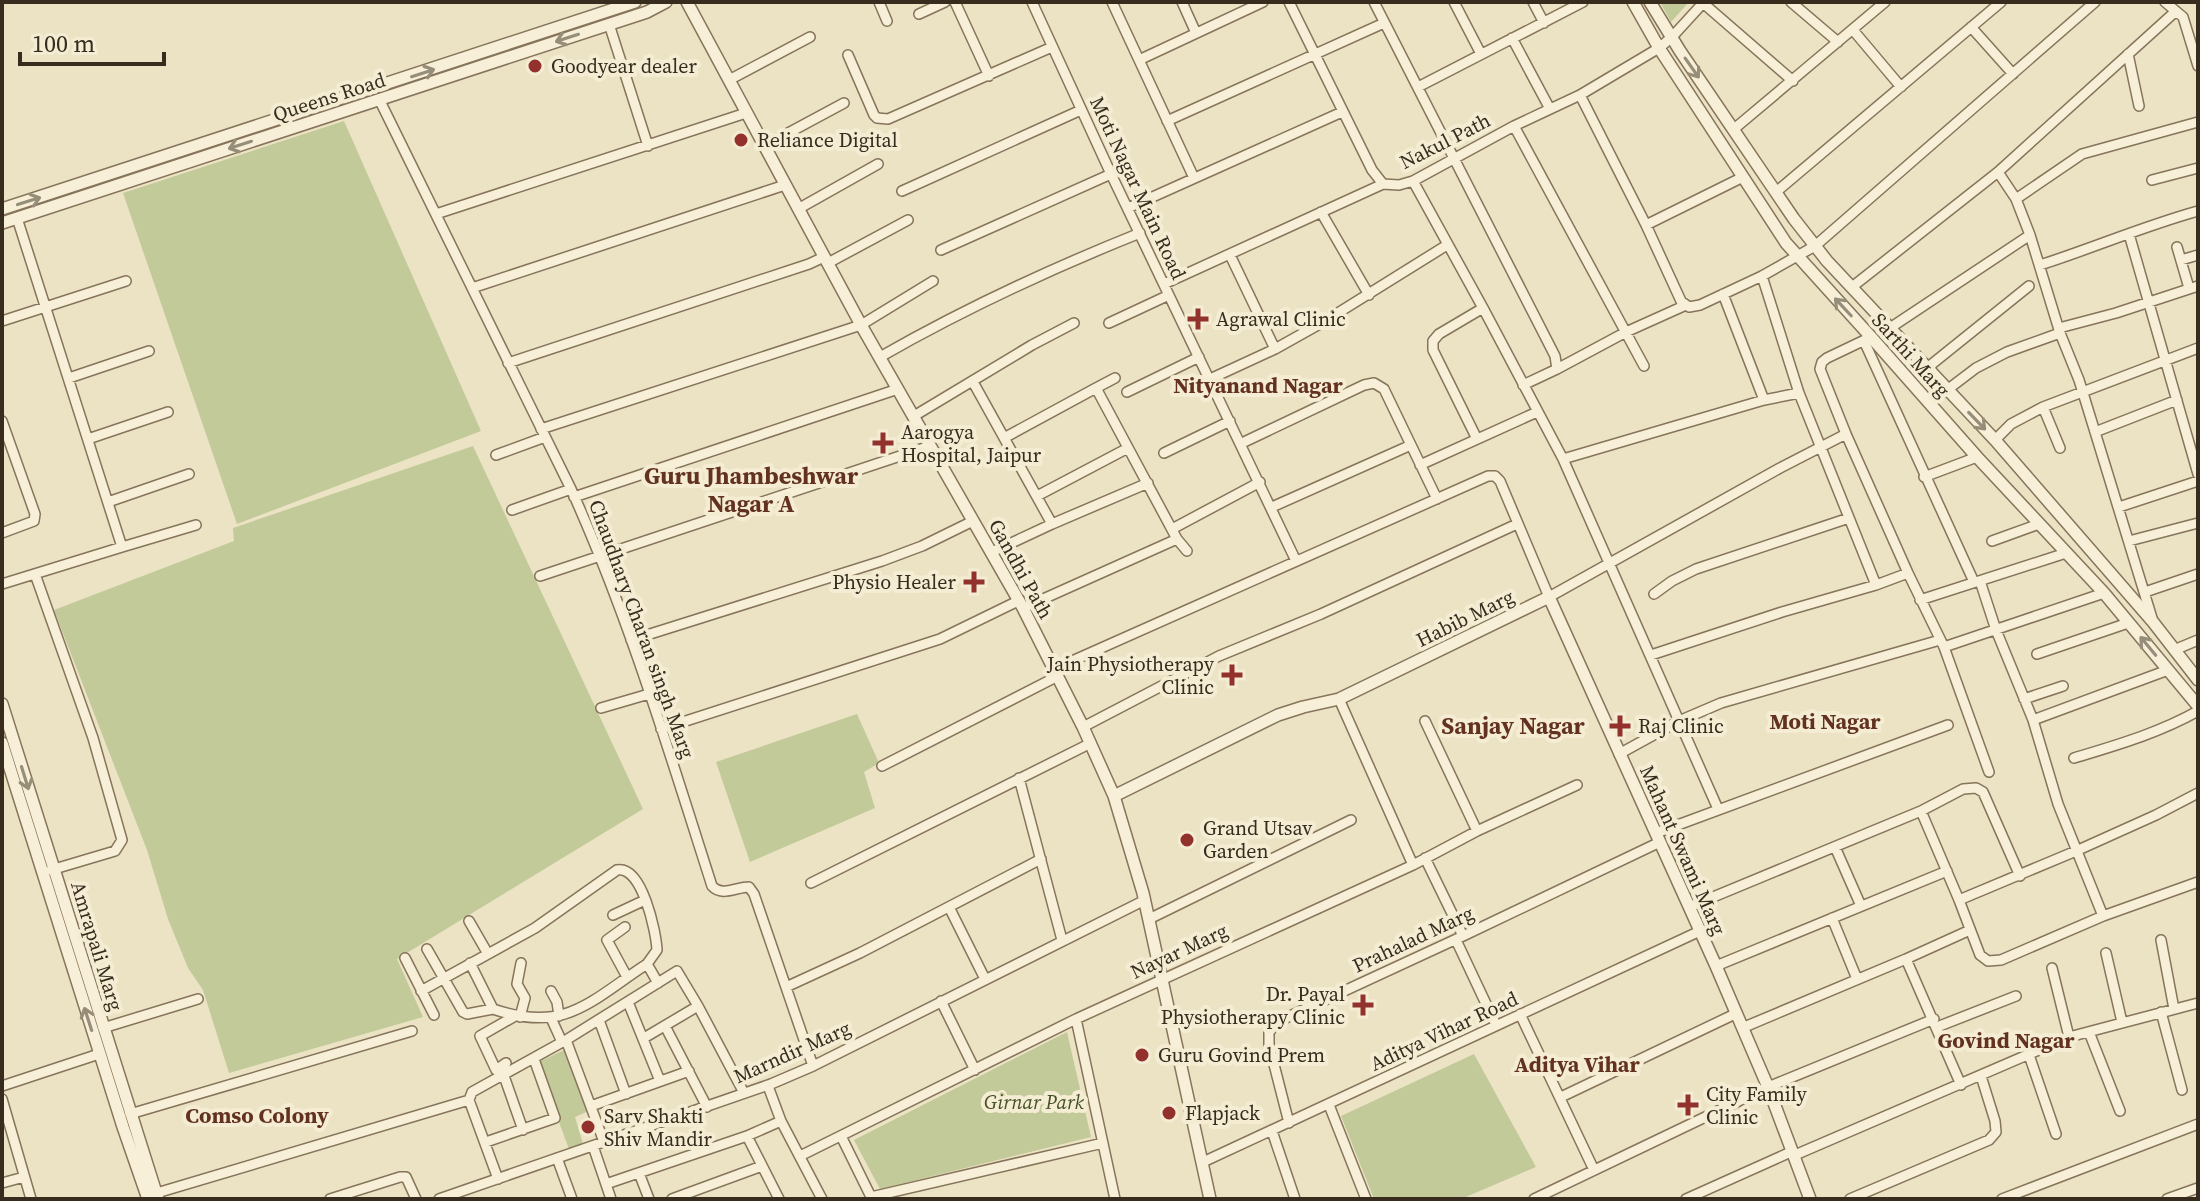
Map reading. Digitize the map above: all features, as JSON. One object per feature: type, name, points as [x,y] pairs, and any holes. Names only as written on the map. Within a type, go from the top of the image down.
[{"type":"street","name":"Queens Road","points":[[2,209],[635,2]]},
{"type":"street","name":"Queens Road","points":[[2,223],[647,12],[666,2]]},
{"type":"street","name":"Gandhi Path","points":[[687,2],[861,325],[1021,604],[1091,743],[1114,796],[1145,900],[1210,1199]]},
{"type":"street","points":[[879,2],[887,21]]},
{"type":"street","points":[[919,14],[945,2]]},
{"type":"street","points":[[955,2],[989,76]]},
{"type":"street","name":"Moti Nagar Main Road","points":[[1032,2],[1296,561]]},
{"type":"street","points":[[1112,2],[1194,178]]},
{"type":"street","points":[[1182,2],[1196,33]]},
{"type":"street","points":[[1139,60],[1263,2]]},
{"type":"street","name":"Nakul Path","points":[[1289,2],[1372,170],[1383,184],[1399,185],[1413,181],[1514,126],[1580,95],[1659,48],[1704,2]]},
{"type":"street","points":[[1374,2],[1555,356],[1557,369]]},
{"type":"street","points":[[1454,2],[1481,54]]},
{"type":"street","points":[[1533,2],[1544,23]]},
{"type":"street","points":[[1418,87],[1583,2]]},
{"type":"street","name":"Sarthi Marg","points":[[1633,2],[1659,48],[1786,243],[1868,339],[2102,592],[2198,708]]},
{"type":"street","points":[[1650,2],[1815,246],[1995,440],[2153,622],[2198,680]]},
{"type":"street","points":[[1704,2],[1793,81]]},
{"type":"street","points":[[1791,2],[1838,42]]},
{"type":"street","points":[[1776,192],[2001,2]]},
{"type":"street","points":[[1523,385],[1626,332],[1688,306],[1700,305],[1762,276],[1815,246],[2095,2]]},
{"type":"street","points":[[2165,2],[2183,17],[2198,66]]},
{"type":"street","points":[[1734,129],[1853,30],[1877,4]]},
{"type":"street","points":[[1852,287],[1998,172],[2176,11]]},
{"type":"street","points":[[1167,121],[1384,23]]},
{"type":"street","points":[[609,24],[648,146]]},
{"type":"street","points":[[1971,27],[2013,74]]},
{"type":"street","points":[[1853,30],[1901,87]]},
{"type":"street","points":[[729,80],[810,37]]},
{"type":"street","points":[[1512,38],[1550,109]]},
{"type":"street","points":[[848,55],[874,115],[888,119],[1052,47]]},
{"type":"street","points":[[2128,54],[2139,106]]},
{"type":"street","points":[[1580,95],[1681,301],[1688,306]]},
{"type":"street","name":"Chaudhary Charan singh Marg","points":[[379,99],[572,493],[599,555],[631,640],[712,886],[724,892],[749,887],[754,894],[813,1066]]},
{"type":"street","points":[[764,146],[844,103]]},
{"type":"street","points":[[902,191],[1081,110]]},
{"type":"street","points":[[1128,208],[1342,112]]},
{"type":"street","points":[[436,214],[746,113]]},
{"type":"street","points":[[2016,199],[2082,154],[2198,122]]},
{"type":"street","points":[[1514,126],[1644,366]]},
{"type":"street","points":[[798,209],[878,164]]},
{"type":"street","points":[[2152,180],[2198,168]]},
{"type":"street","points":[[1998,172],[2016,199],[2030,235],[2119,507],[2153,622]]},
{"type":"street","points":[[941,250],[1111,174]]},
{"type":"street","points":[[1646,225],[1743,177]]},
{"type":"street","points":[[1413,181],[1563,459],[1718,809]]},
{"type":"street","points":[[1164,284],[1383,184]]},
{"type":"street","points":[[472,288],[785,185]]},
{"type":"street","points":[[2040,265],[2198,211]]},
{"type":"street","points":[[1321,212],[1369,295]]},
{"type":"street","points":[[17,218],[122,547]]},
{"type":"street","points":[[508,363],[826,260],[908,220]]},
{"type":"street","points":[[880,357],[941,322],[1020,284],[1140,233]]},
{"type":"street","points":[[2129,234],[2195,454],[2198,474]]},
{"type":"street","points":[[1890,328],[2030,235]]},
{"type":"street","points":[[1210,379],[1275,349],[1369,295],[1447,245]]},
{"type":"street","points":[[1933,406],[1947,390],[1976,368],[2007,352],[2060,330],[2193,287],[2177,247]]},
{"type":"street","points":[[1230,255],[1275,349]]},
{"type":"street","points":[[2181,260],[2198,255]]},
{"type":"street","points":[[1762,276],[1799,393],[1876,585]]},
{"type":"street","points":[[2,321],[126,281]]},
{"type":"street","points":[[496,455],[543,433],[861,325],[933,281]]},
{"type":"street","points":[[1927,368],[2029,286]]},
{"type":"street","points":[[1723,294],[1764,400]]},
{"type":"street","points":[[1109,323],[1169,295]]},
{"type":"street","points":[[1477,439],[1433,350],[1433,341],[1439,334],[1483,308]]},
{"type":"street","points":[[914,416],[1074,323]]},
{"type":"street","points":[[1989,772],[1946,644],[1920,600],[1820,369],[1822,362],[1868,339],[1924,477],[1977,582],[2033,720],[2058,804],[2103,916]]},
{"type":"street","points":[[1995,440],[2011,424],[2043,407],[2198,348]]},
{"type":"street","points":[[69,378],[149,351]]},
{"type":"street","points":[[1127,392],[1199,357]]},
{"type":"street","points":[[1004,438],[1115,378]]},
{"type":"street","points":[[973,382],[1052,524]]},
{"type":"street","points":[[882,766],[1056,672],[1437,499],[1384,389],[1374,383],[1242,443]]},
{"type":"street","points":[[1096,388],[1187,551]]},
{"type":"street","points":[[512,510],[898,389]]},
{"type":"street","points":[[1563,459],[1764,400],[1799,393]]},
{"type":"street","points":[[2095,432],[2177,400]]},
{"type":"street","points":[[2043,407],[2060,448]]},
{"type":"street","points":[[88,439],[168,412]]},
{"type":"street","points":[[1420,465],[1537,412]]},
{"type":"street","points":[[2,421],[35,514],[34,521],[2,533]]},
{"type":"street","points":[[1164,453],[1230,421]]},
{"type":"street","name":"Habib Marg","points":[[1114,796],[1278,715],[1339,699],[1549,597],[1846,434]]},
{"type":"street","points":[[1272,507],[1411,445]]},
{"type":"street","points":[[540,576],[930,446]]},
{"type":"street","points":[[1037,496],[1128,448]]},
{"type":"street","points":[[1924,477],[1977,457]]},
{"type":"street","points":[[108,502],[189,474]]},
{"type":"street","name":"Mahant Swami Marg","points":[[1437,499],[1488,476],[1495,476],[1500,481],[1549,597],[1716,966],[1768,1087],[1810,1199]]},
{"type":"street","points":[[2119,507],[2198,481]]},
{"type":"street","points":[[661,729],[940,639],[1175,534],[1260,482]]},
{"type":"street","points":[[992,552],[1148,483]]},
{"type":"street","points":[[1654,594],[1696,569],[1849,518]]},
{"type":"street","points":[[631,640],[882,561],[973,521]]},
{"type":"street","points":[[2129,541],[2198,523]]},
{"type":"street","points":[[1083,727],[1219,656],[1321,614],[1517,524]]},
{"type":"street","points":[[1992,541],[2039,524]]},
{"type":"street","points":[[2,584],[196,525]]},
{"type":"street","points":[[1920,600],[2066,553]]},
{"type":"street","points":[[1651,655],[1908,573]]},
{"type":"street","points":[[35,574],[93,738],[122,840],[115,851],[48,871]]},
{"type":"street","points":[[2145,592],[2198,574]]},
{"type":"street","points":[[1619,754],[1679,721],[1721,703],[1996,630],[2102,592],[2117,581]]},
{"type":"street","points":[[2037,654],[2128,623]]},
{"type":"street","points":[[2174,650],[2198,640]]},
{"type":"street","points":[[2033,720],[2168,670]]},
{"type":"street","points":[[2024,699],[2063,686]]},
{"type":"street","points":[[601,708],[649,694]]},
{"type":"street","points":[[1339,699],[1413,865]]},
{"type":"street","name":"Amrapali Marg","points":[[2,704],[48,871],[152,1197]]},
{"type":"street","points":[[2074,758],[2130,742],[2173,725],[2198,708]]},
{"type":"street","points":[[1425,721],[1477,831]]},
{"type":"street","name":"Prahalad Marg","points":[[1289,1123],[1269,1045],[1269,1033],[1275,1023],[1460,938],[1718,809],[1948,725]]},
{"type":"street","name":"Amrapali Marg","points":[[2,743],[103,1028],[105,1052],[130,1114],[152,1197]]},
{"type":"street","points":[[811,883],[1091,743]]},
{"type":"street","points":[[1019,778],[1062,940]]},
{"type":"street","name":"Nayar Marg","points":[[800,1156],[1076,1019],[1413,865],[1477,831],[1577,785]]},
{"type":"street","points":[[1689,907],[1921,811],[1963,789],[1976,788],[1983,792],[2020,876]]},
{"type":"street","points":[[1959,900],[2076,851],[2198,793]]},
{"type":"street","points":[[1921,811],[1980,955],[1988,961],[2001,960],[2103,916],[2198,882]]},
{"type":"street","points":[[1149,919],[1351,820]]},
{"type":"street","points":[[1835,847],[1861,906]]},
{"type":"street","points":[[1425,858],[1496,1025]]},
{"type":"street","points":[[786,987],[860,953],[1041,859]]},
{"type":"street","points":[[421,991],[445,978],[470,963],[535,928],[617,870],[629,871],[645,900],[651,913],[657,950],[647,964],[588,1005],[555,1017],[517,1016],[493,1009],[463,1012],[445,978],[427,949]]},
{"type":"street","points":[[1716,966],[1947,871]]},
{"type":"street","points":[[613,915],[645,900]]},
{"type":"street","name":"Marndir Marg","points":[[442,1198],[768,1086],[1145,900]]},
{"type":"street","points":[[949,907],[985,979]]},
{"type":"street","points":[[1832,918],[1857,979]]},
{"type":"street","points":[[469,921],[488,954]]},
{"type":"street","points":[[625,927],[607,940],[627,977]]},
{"type":"street","points":[[1742,1028],[1970,930]]},
{"type":"street","name":"Aditya Vihar Road","points":[[1203,1162],[1700,931]]},
{"type":"street","points":[[2161,940],[2174,1009]]},
{"type":"street","points":[[2106,953],[2122,1022]]},
{"type":"street","points":[[405,958],[434,1015]]},
{"type":"street","points":[[1906,959],[1961,1085]]},
{"type":"street","points":[[470,963],[493,1009]]},
{"type":"street","points":[[506,1063],[496,1070],[480,1036],[517,1016],[525,998],[517,984],[521,963]]},
{"type":"street","points":[[647,964],[658,983]]},
{"type":"street","points":[[2052,968],[2069,1037]]},
{"type":"street","points":[[498,1179],[469,1100],[472,1092],[534,1059],[677,971],[744,1093]]},
{"type":"street","points":[[551,991],[557,1002],[555,1017],[604,1142]]},
{"type":"street","points":[[1534,1199],[1551,1195],[1594,1170],[1768,1087],[1935,1023],[2016,996]]},
{"type":"street","points":[[103,1028],[198,999]]},
{"type":"street","points":[[941,1001],[975,1070]]},
{"type":"street","points":[[628,1002],[660,1081]]},
{"type":"street","points":[[1686,1199],[2069,1037],[2198,1003]]},
{"type":"street","points":[[644,1038],[698,1006]]},
{"type":"street","points":[[2161,1012],[2182,1090]]},
{"type":"street","points":[[1520,1014],[1594,1170]]},
{"type":"street","points":[[1561,1097],[1735,1014]]},
{"type":"street","points":[[1076,1019],[1115,1199]]},
{"type":"street","points":[[599,1020],[626,1094]]},
{"type":"street","points":[[665,1026],[707,1107]]},
{"type":"street","points":[[130,1114],[412,1031]]},
{"type":"street","points":[[2089,1032],[2120,1111]]},
{"type":"street","points":[[2,1086],[105,1052]]},
{"type":"street","points":[[2029,1055],[2056,1134]]},
{"type":"street","points":[[486,1142],[555,1118],[534,1059]]},
{"type":"street","points":[[591,1106],[689,1071]]},
{"type":"street","points":[[504,1076],[523,1130]]},
{"type":"street","points":[[1850,1199],[1989,1140],[1996,1132],[1995,1121],[1981,1076]]},
{"type":"street","points":[[768,1086],[781,1121],[822,1199]]},
{"type":"street","points":[[2,1099],[31,1199]]},
{"type":"street","points":[[152,1197],[469,1100]]},
{"type":"street","points":[[1329,1105],[1366,1199]]},
{"type":"street","points":[[606,1184],[747,1136],[781,1121]]},
{"type":"street","points":[[2002,1199],[2198,1124]]},
{"type":"street","points":[[1272,1131],[1295,1199]]},
{"type":"street","points":[[747,1136],[779,1199]]},
{"type":"street","points":[[841,1136],[872,1198],[1103,1143]]},
{"type":"street","points":[[593,1146],[611,1199]]},
{"type":"street","points":[[557,1158],[569,1198]]},
{"type":"street","points":[[672,1199],[762,1166]]},
{"type":"street","points":[[639,1173],[649,1199]]},
{"type":"street","points":[[2,1183],[24,1177]]},
{"type":"street","points":[[330,1199],[400,1177],[406,1177],[416,1199]]},
{"type":"street","points":[[2167,1199],[2181,1197],[2198,1188]]},
{"type":"green space","points":[[1660,2],[1689,2],[1671,22]]},
{"type":"green space","points":[[344,121],[481,431],[237,524],[123,193]]},
{"type":"green space","points":[[473,446],[643,809],[397,959],[423,1017],[229,1073],[203,990],[188,968],[168,919],[147,850],[54,610],[234,541],[233,528]]},
{"type":"green space","points":[[857,714],[879,763],[864,772],[875,808],[750,862],[716,762]]},
{"type":"green space","name":"Girnar Park","points":[[1067,1032],[1091,1137],[880,1189],[854,1140]]},
{"type":"green space","points":[[568,1048],[591,1110],[575,1117],[583,1144],[569,1149],[537,1063]]},
{"type":"green space","points":[[1474,1054],[1536,1167],[1461,1199],[1374,1199],[1341,1116]]},
{"type":"place","name":"Goodyear dealer","points":[[535,66]]},
{"type":"place","name":"Reliance Digital","points":[[741,140]]},
{"type":"place","name":"Agrawal Clinic","points":[[1198,319]]},
{"type":"place","name":"Aarogya Hospital, Jaipur","points":[[883,443]]},
{"type":"place","name":"Physio Healer","points":[[974,582]]},
{"type":"place","name":"Jain Physiotherapy Clinic","points":[[1232,675]]},
{"type":"place","name":"Raj Clinic","points":[[1620,726]]},
{"type":"place","name":"Grand Utsav Garden","points":[[1187,840]]},
{"type":"place","name":"Dr. Payal Physiotherapy Clinic","points":[[1363,1005]]},
{"type":"place","name":"Guru Govind Prem","points":[[1142,1055]]},
{"type":"place","name":"City Family Clinic","points":[[1688,1105]]},
{"type":"place","name":"Flapjack","points":[[1169,1113]]},
{"type":"place","name":"Sarv Shakti Shiv Mandir","points":[[588,1127]]},
{"type":"district","name":"Nityanand Nagar","points":[[1258,385]]},
{"type":"district","name":"Guru Jhambeshwar Nagar A","points":[[751,489]]},
{"type":"district","name":"Moti Nagar","points":[[1825,721]]},
{"type":"district","name":"Sanjay Nagar","points":[[1513,725]]},
{"type":"district","name":"Govind Nagar","points":[[2006,1040]]},
{"type":"district","name":"Aditya Vihar","points":[[1577,1064]]},
{"type":"district","name":"Comso Colony","points":[[257,1115]]}]
